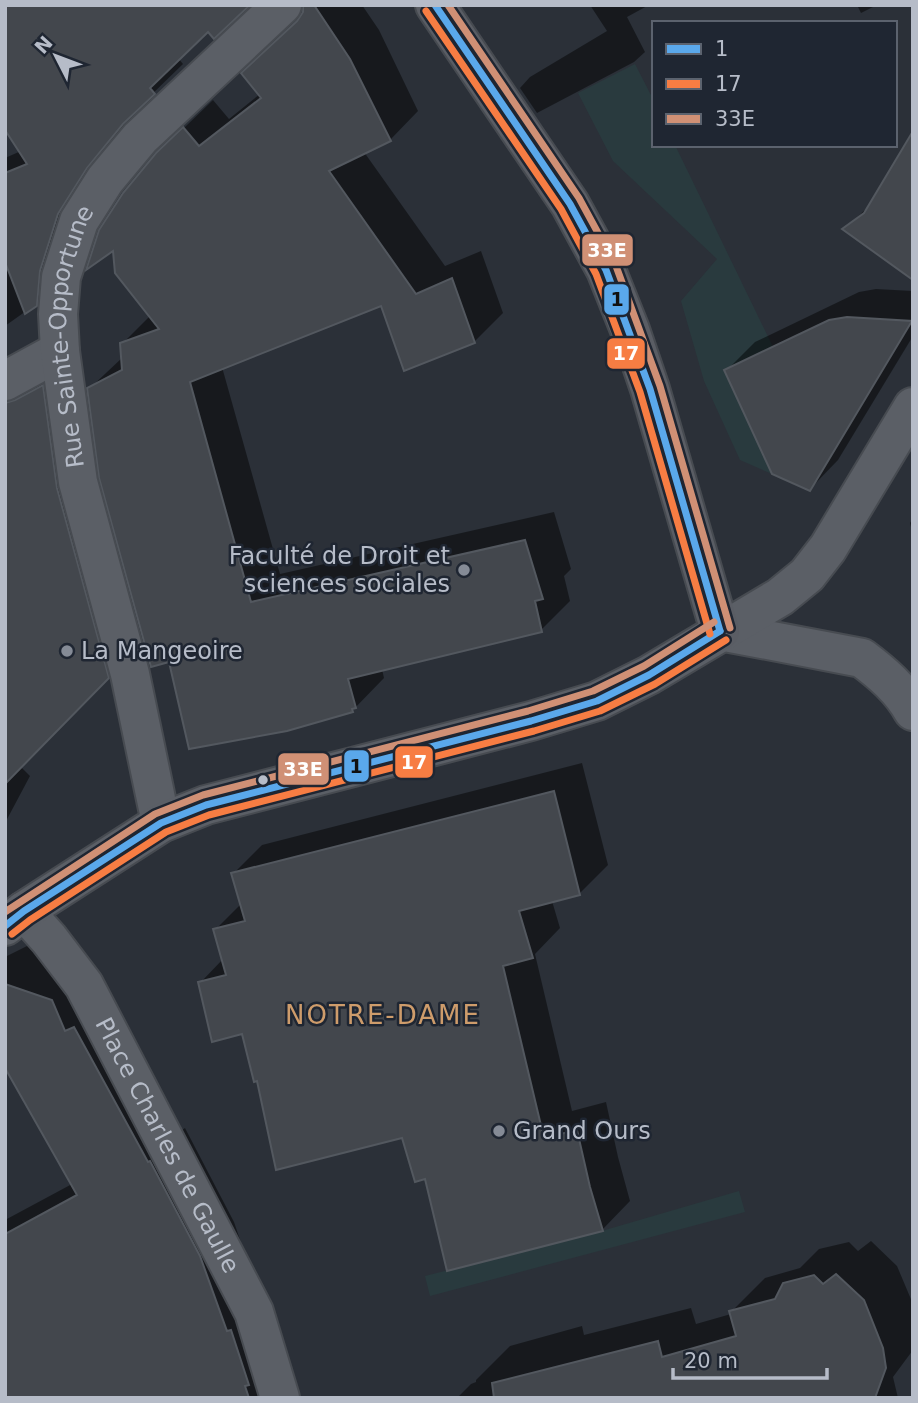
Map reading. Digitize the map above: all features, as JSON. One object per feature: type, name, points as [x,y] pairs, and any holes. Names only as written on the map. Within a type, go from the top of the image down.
[{"type":"street","name":"Rue Sainte-Opportune","points":[[161,822],[131,674],[78,482],[60,351],[58,314],[61,277],[79,221],[104,180],[140,138],[282,5]]},
{"type":"street","points":[[435,5],[569,204],[606,270],[630,330],[649,389],[720,631]]},
{"type":"street","points":[[5,382],[60,351]]},
{"type":"street","points":[[15,919],[161,822],[206,805],[531,721],[597,701],[649,675],[780,597],[807,575],[828,548],[913,407]]},
{"type":"street","points":[[720,631],[862,658],[889,681],[913,711]]},
{"type":"street","name":"Place Charles de Gaulle","points":[[15,919],[50,939],[84,985],[254,1312],[280,1398]]},
{"type":"shaded area","points":[[635,64],[652,97],[652,147],[676,147],[773,347],[724,371],[772,474],[740,460],[704,381],[681,301],[717,259],[613,161],[578,93]]},
{"type":"shaded area","points":[[739,1191],[745,1212],[430,1296],[425,1276],[595,1233]]},
{"type":"building","points":[[5,5],[250,5],[214,39],[208,32],[150,88],[155,94],[123,124],[87,168],[58,214],[40,271],[37,306],[25,314],[5,262],[5,173],[27,164],[5,130]]},
{"type":"building","points":[[303,5],[314,5],[350,59],[391,141],[329,171],[416,294],[452,278],[475,343],[404,371],[381,306],[190,382],[251,602],[525,540],[543,599],[535,601],[542,632],[348,679],[356,708],[352,709],[353,712],[287,731],[189,749],[169,662],[151,667],[99,478],[87,388],[122,370],[120,343],[159,329],[115,273],[113,251],[86,270],[99,230],[123,193],[156,153],[183,127],[199,146],[261,98],[241,73],[297,21],[303,12]]},
{"type":"building","points":[[913,131],[913,280],[842,229],[864,213]]},
{"type":"building","points":[[847,317],[912,321],[810,491],[772,474],[724,370],[829,320]]},
{"type":"building","points":[[43,385],[57,488],[109,678],[5,784],[5,403]]},
{"type":"building","points":[[554,791],[580,895],[519,911],[533,958],[503,966],[544,1138],[577,1130],[603,1231],[447,1271],[425,1179],[415,1182],[402,1138],[276,1170],[257,1081],[254,1082],[242,1034],[212,1042],[198,982],[226,975],[213,929],[245,921],[231,873]]},
{"type":"building","points":[[5,984],[52,1000],[65,1031],[74,1027],[200,1256],[227,1331],[231,1330],[249,1385],[245,1386],[249,1398],[5,1398],[5,1234],[77,1195],[5,1068]]},
{"type":"building","points":[[836,1274],[864,1300],[883,1348],[886,1368],[875,1398],[494,1398],[492,1383],[658,1341],[662,1357],[736,1336],[729,1311],[775,1299],[783,1283],[814,1275],[823,1284]]},
{"type":"transit line","name":"1","points":[[435,5],[570,204],[606,270],[650,389],[720,631]]},
{"type":"transit line","name":"33E","points":[[448,5],[579,198],[616,266],[660,386],[730,628]]},
{"type":"transit line","name":"17","points":[[426,11],[561,209],[596,274],[640,392],[710,634]]},
{"type":"transit line","name":"33E","points":[[5,912],[155,814],[203,795],[528,711],[593,691],[644,666],[714,622]]},
{"type":"transit line","name":"1","points":[[5,926],[161,823],[206,805],[531,721],[597,701],[649,675],[720,631]]},
{"type":"transit line","name":"17","points":[[12,934],[166,832],[209,815],[534,731],[600,711],[655,684],[726,640]]},
{"type":"place","name":"Faculté de Droit et sciences sociales","points":[[464,570]]},
{"type":"place","name":"La Mangeoire","points":[[67,651]]},
{"type":"place","name":"Grand Ours","points":[[499,1131]]},
{"type":"district","name":"NOTRE-DAME","points":[[383,1015]]}]
